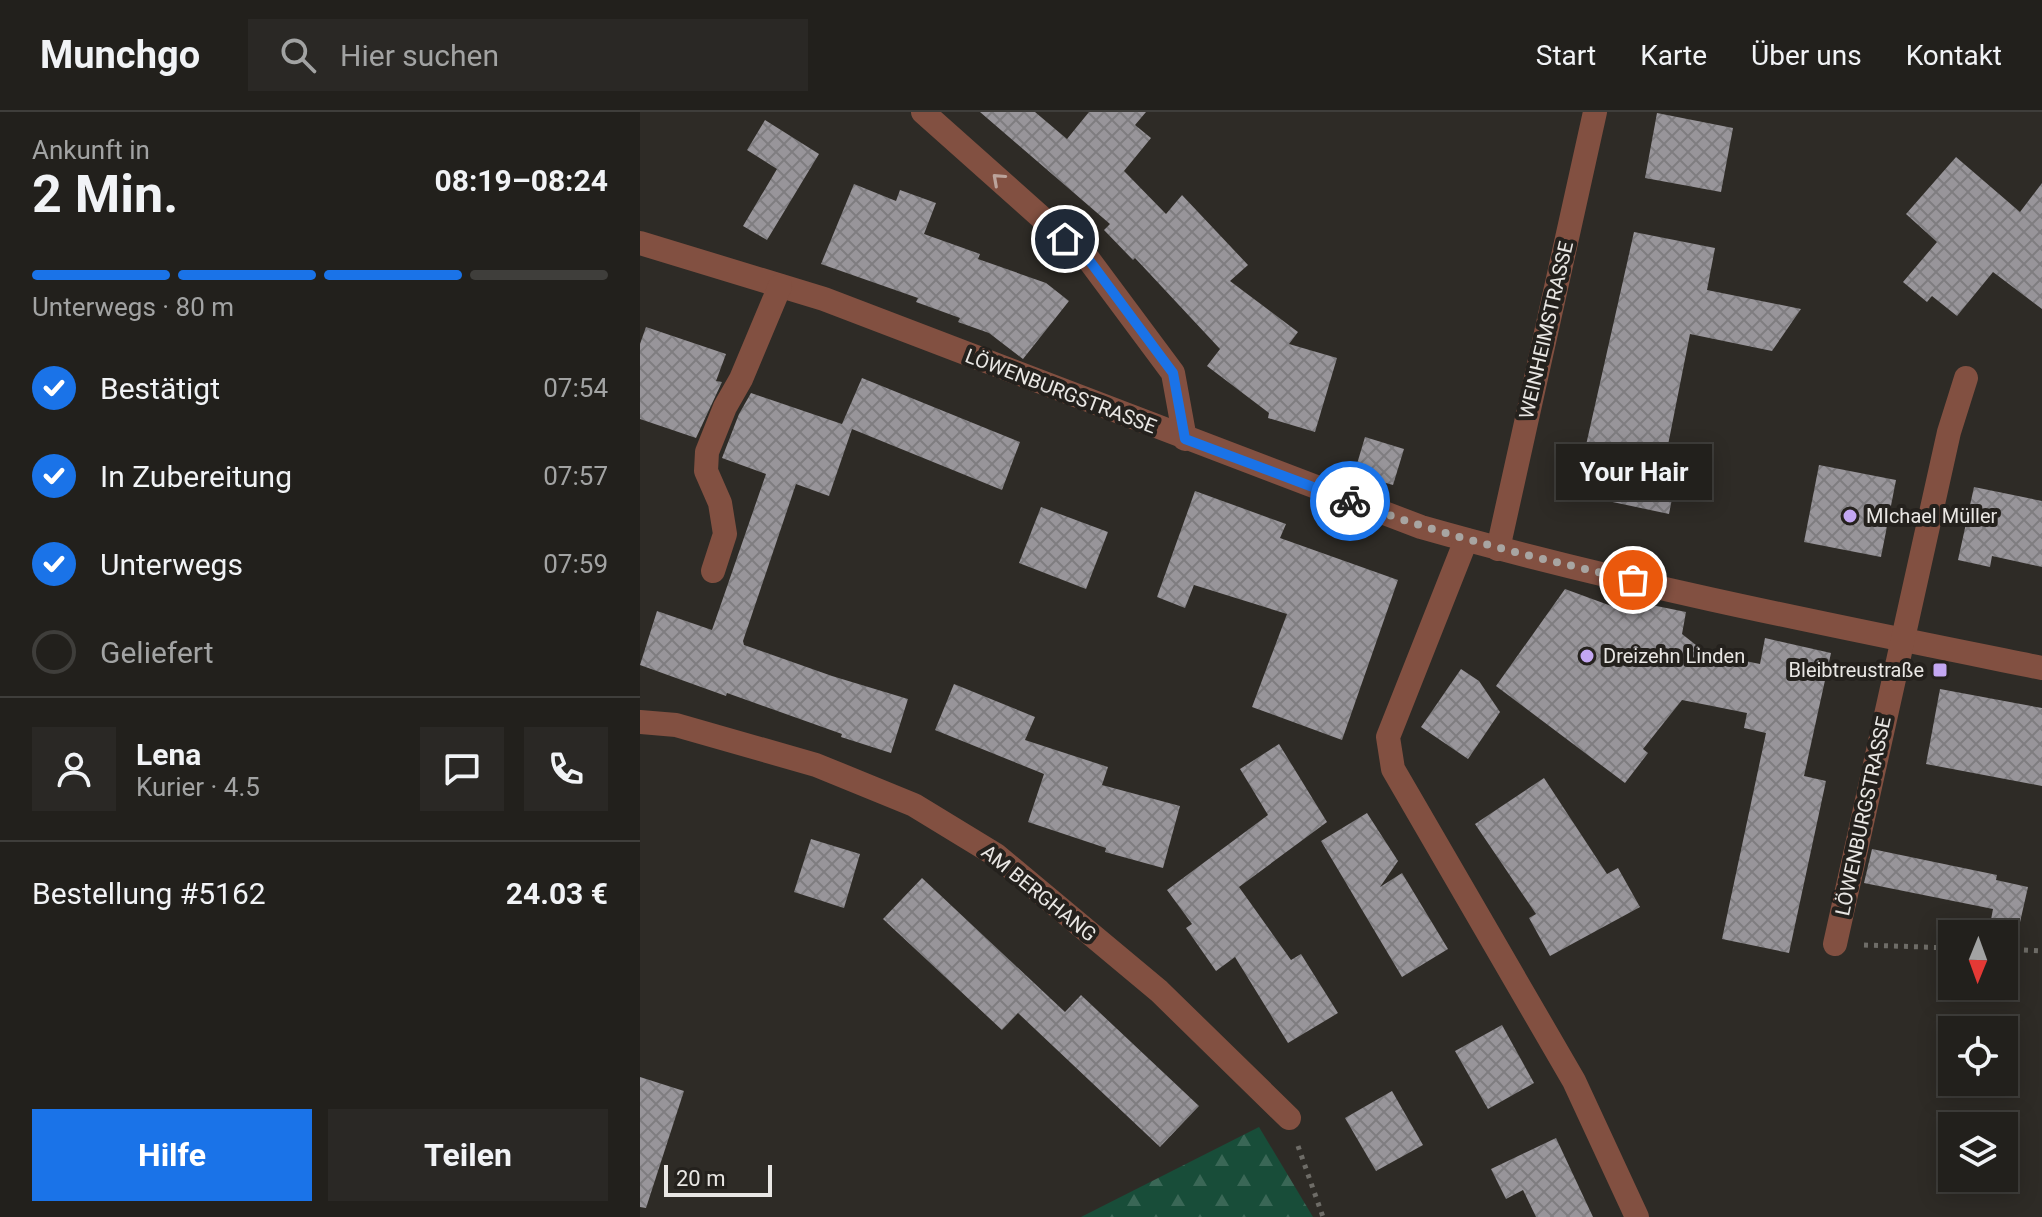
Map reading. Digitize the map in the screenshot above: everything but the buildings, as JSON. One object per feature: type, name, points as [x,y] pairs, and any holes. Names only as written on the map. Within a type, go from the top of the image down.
[{"type":"street","points":[[923,112],[1089,260],[1173,373],[1185,439]]},
{"type":"street","name":"WEINHEIMSTRASSE","points":[[1498,549],[1595,112]]},
{"type":"street","name":"LÖWENBURGSTRASSE","points":[[640,243],[824,299],[1404,522],[1498,549],[1902,641],[2042,668]]},
{"type":"street","points":[[713,571],[725,534],[720,503],[706,471],[707,452],[780,286]]},
{"type":"street","points":[[1902,641],[1949,432],[1966,378]]},
{"type":"street","points":[[1466,540],[1388,737],[1393,769],[1574,1081],[1637,1217]]},
{"type":"street","name":"LÖWENBURGSTRASSE","points":[[1835,944],[1902,641]]},
{"type":"street","name":"AM BERGHANG","points":[[640,722],[676,725],[816,765],[914,805],[996,855],[1159,991],[1289,1118]]},
{"type":"path","points":[[1835,944],[1938,948]]},
{"type":"path","points":[[2018,950],[2042,951]]},
{"type":"path","points":[[1289,1118],[1323,1217]]},
{"type":"green space","points":[[1259,1127],[1313,1217],[1081,1217]]},
{"type":"way so far","points":[[1350,501],[1404,522],[1498,549],[1633,580]]},
{"type":"place","name":"MIchael Müller","points":[[1850,516]]},
{"type":"place","name":"Your Hair","points":[[1633,580]]},
{"type":"place","name":"Dreizehn Linden","points":[[1587,656]]},
{"type":"place","name":"Bleibtreustraße","points":[[1940,670]]},
{"type":"route","points":[[1065,239],[1089,260],[1173,373],[1185,439],[1350,501]]}]
